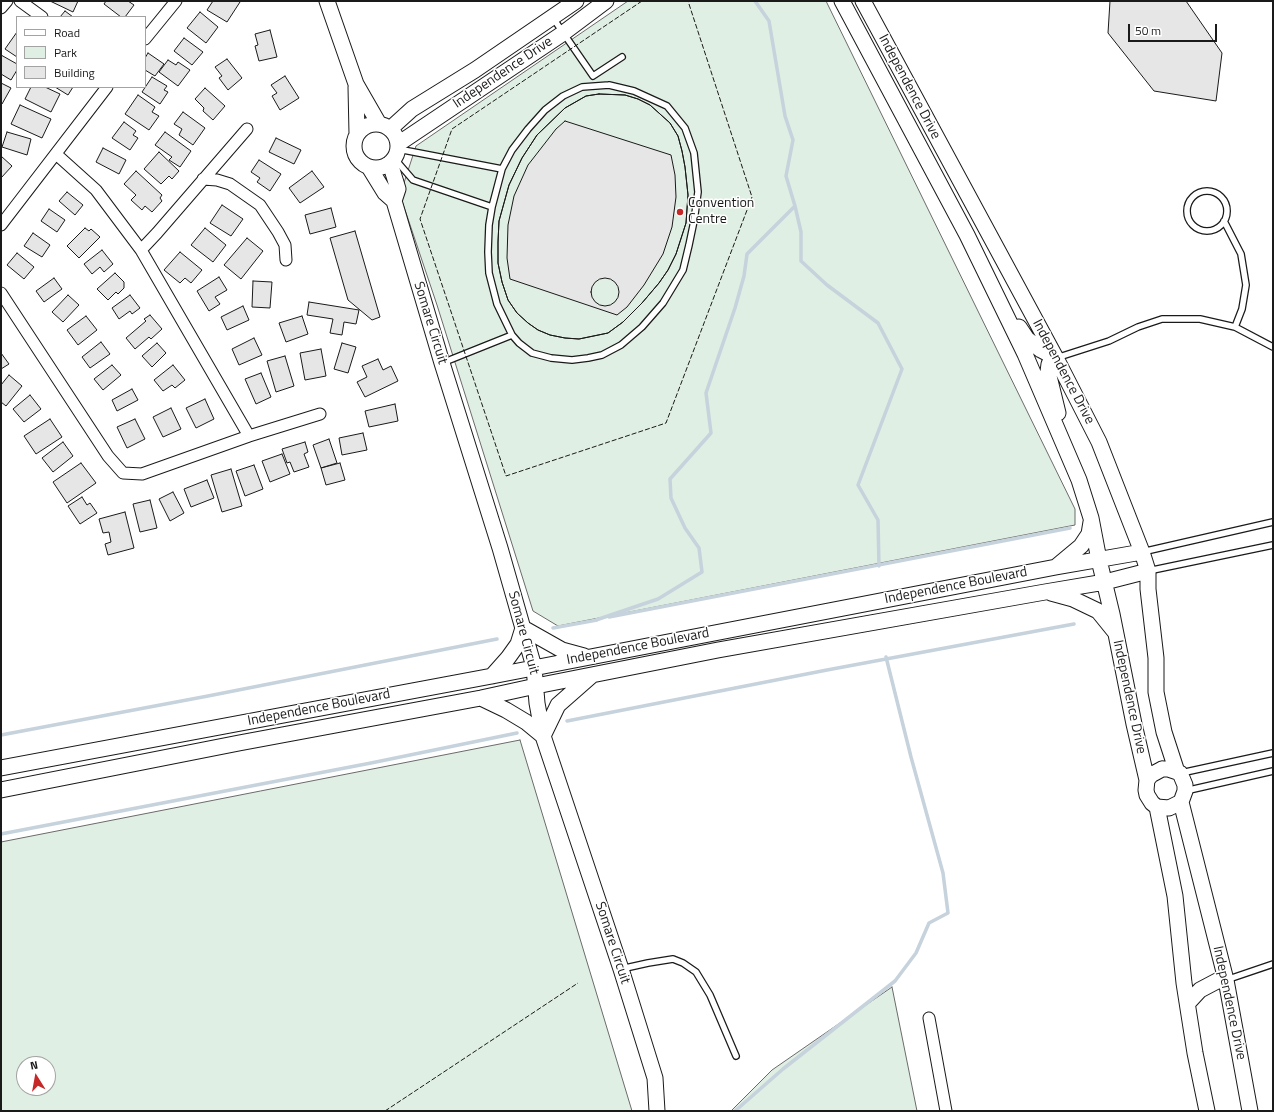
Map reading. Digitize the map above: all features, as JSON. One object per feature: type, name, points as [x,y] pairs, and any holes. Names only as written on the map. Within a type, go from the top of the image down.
[{"type":"street","points":[[1,8],[7,1]]},
{"type":"street","points":[[20,1],[41,16]]},
{"type":"street","points":[[146,38],[176,1]]},
{"type":"street","points":[[327,1],[356,84],[384,126],[394,133],[395,154],[380,168],[369,167],[359,161],[354,151],[354,140],[357,134],[366,126],[384,126]]},
{"type":"street","name":"Independence Drive","points":[[384,126],[475,70],[576,1]]},
{"type":"street","name":"Independence Drive","points":[[395,154],[606,1]]},
{"type":"street","name":"Independence Drive","points":[[842,1],[967,234],[1025,354],[1079,480],[1091,518],[1105,582],[1147,780],[1147,795],[1149,800],[1157,807],[1174,896],[1184,983],[1195,1053],[1207,1111]]},
{"type":"street","name":"Independence Drive","points":[[863,1],[1056,358],[1099,442],[1142,552],[1148,571],[1148,589],[1156,658],[1156,692],[1164,732],[1185,785],[1183,796],[1226,980],[1250,1111]]},
{"type":"street","points":[[356,84],[357,134]]},
{"type":"street","points":[[1,226],[106,88]]},
{"type":"street","points":[[142,250],[247,128]]},
{"type":"street","points":[[56,154],[96,190],[142,250],[249,436]]},
{"type":"street","name":"Somare Circuit","points":[[394,201],[398,190],[395,154]]},
{"type":"street","name":"Somare Circuit","points":[[369,167],[385,193],[394,201],[442,363],[500,548],[534,667],[537,703],[543,736],[621,969],[655,1078],[657,1111]]},
{"type":"street","points":[[203,179],[217,180],[230,184],[260,205],[285,245],[286,260]]},
{"type":"street","points":[[1,293],[108,456],[123,473],[142,474],[249,436],[320,414]]},
{"type":"street","points":[[1004,309],[1013,317],[1027,339],[1041,350],[1056,358],[1050,364],[1048,372],[1064,447]]},
{"type":"street","points":[[1056,567],[1082,546],[1089,534],[1091,518]]},
{"type":"street","name":"Independence Boulevard","points":[[1,768],[492,676],[1056,567],[1142,552]]},
{"type":"street","name":"Independence Boulevard","points":[[1,790],[239,743],[482,698],[718,650],[1105,582],[1148,571]]},
{"type":"street","points":[[1045,592],[1073,599],[1098,611],[1116,633]]},
{"type":"street","points":[[492,676],[518,644],[523,628],[562,650],[586,657]]},
{"type":"street","points":[[482,698],[526,722],[543,736],[558,705],[592,675]]},
{"type":"street","name":"Independence Drive","points":[[1147,780],[1156,771],[1162,769],[1168,769],[1179,773]]},
{"type":"street","points":[[1157,807],[1169,808],[1183,796]]},
{"type":"street","points":[[1188,1003],[1200,990],[1217,980],[1226,980]]},
{"type":"street","points":[[929,1018],[946,1111]]},
{"type":"lane","points":[[552,16],[562,34],[592,76],[595,86]]},
{"type":"lane","points":[[592,76],[622,57]]},
{"type":"lane","points":[[609,85],[634,90],[667,106],[685,128],[694,153],[698,192],[694,221],[683,270],[663,303],[642,327],[621,346],[602,355],[572,360],[551,358],[532,352],[518,343],[512,335],[496,304],[489,273],[488,237],[492,207],[502,169],[512,150],[545,110],[563,96],[582,87],[609,85]]},
{"type":"lane","points":[[395,154],[502,169]]},
{"type":"lane","points":[[395,154],[413,180],[492,207]]},
{"type":"lane","points":[[1224,221],[1215,230],[1208,231],[1196,228],[1192,224],[1187,213],[1190,200],[1201,192],[1214,193],[1224,202],[1226,215],[1224,221],[1241,254],[1246,285],[1242,309],[1235,327]]},
{"type":"lane","points":[[1056,358],[1109,340],[1138,327],[1162,319],[1200,319],[1235,327],[1273,347]]},
{"type":"lane","points":[[442,363],[512,335]]},
{"type":"lane","name":"Independence Boulevard","points":[[1142,552],[1273,522]]},
{"type":"lane","name":"Independence Boulevard","points":[[1148,571],[1273,545]]},
{"type":"lane","points":[[1179,773],[1273,753]]},
{"type":"lane","points":[[1183,796],[1273,771]]},
{"type":"lane","points":[[621,969],[673,959],[683,962],[696,972],[710,995],[722,1020],[736,1056]]},
{"type":"lane","points":[[1226,980],[1273,964]]},
{"type":"green space","points":[[628,1],[826,1],[1075,509],[1075,525],[558,626],[533,611],[437,305],[400,195],[416,146]]},
{"type":"green space","points":[[520,740],[632,1111],[1,1111],[1,842]]},
{"type":"green space","points":[[892,987],[917,1111],[731,1111],[772,1070]]},
{"type":"building","points":[[50,1],[78,1],[73,12]]},
{"type":"building","points":[[106,1],[128,1],[134,5],[126,16],[120,16],[104,4]]},
{"type":"building","points":[[213,1],[240,2],[227,22],[207,10]]},
{"type":"building","points":[[1110,1],[1186,1],[1222,53],[1216,101],[1154,91],[1108,33]]},
{"type":"building","points":[[65,11],[72,16],[61,16]]},
{"type":"building","points":[[200,12],[218,27],[206,43],[187,28]]},
{"type":"building","points":[[270,30],[277,57],[259,61],[255,46],[258,45],[255,34]]},
{"type":"building","points":[[16,33],[16,56],[5,49]]},
{"type":"building","points":[[184,38],[203,52],[192,65],[174,51]]},
{"type":"building","points":[[148,53],[164,64],[155,76],[146,71],[146,56]]},
{"type":"building","points":[[1,55],[16,63],[16,72],[11,80],[1,74]]},
{"type":"building","points":[[227,59],[242,78],[228,90],[219,78],[222,76],[215,67]]},
{"type":"building","points":[[168,60],[176,65],[178,62],[190,70],[178,86],[159,72]]},
{"type":"building","points":[[285,76],[299,98],[280,110],[272,96],[277,93],[271,85]]},
{"type":"building","points":[[152,77],[167,86],[164,90],[168,92],[160,104],[142,92]]},
{"type":"building","points":[[1,83],[11,88],[2,104],[1,103]]},
{"type":"building","points":[[30,88],[47,88],[60,94],[51,112],[25,99]]},
{"type":"building","points":[[57,88],[72,88],[68,95]]},
{"type":"building","points":[[205,88],[225,106],[213,120],[203,111],[204,108],[195,99]]},
{"type":"building","name":"Convention Centre","points":[[599,94],[625,95],[638,99],[650,105],[670,123],[678,136],[682,151],[688,195],[686,223],[676,254],[659,283],[623,322],[608,333],[579,339],[550,335],[538,330],[517,313],[508,300],[502,282],[498,263],[498,242],[499,221],[509,185],[522,158],[537,135],[565,108],[586,96]],"holes":[[[565,121],[671,155],[675,175],[676,197],[672,227],[663,254],[644,285],[627,307],[617,315],[510,279],[507,258],[508,225],[514,196],[528,165],[556,129]]]},
{"type":"building","points":[[599,94],[625,95],[638,99],[650,105],[670,123],[678,136],[685,167],[688,195],[686,223],[676,254],[668,270],[642,303],[623,322],[608,333],[579,339],[565,338],[550,335],[538,330],[517,313],[508,300],[498,263],[499,221],[509,185],[522,158],[537,135],[565,108],[586,96]]},
{"type":"building","points":[[138,95],[155,107],[152,112],[159,116],[149,130],[125,114]]},
{"type":"building","points":[[20,105],[51,119],[42,138],[11,124]]},
{"type":"building","points":[[183,112],[205,128],[193,145],[179,135],[182,129],[174,124]]},
{"type":"building","points":[[124,122],[136,131],[133,135],[138,138],[130,150],[112,138]]},
{"type":"building","points":[[7,132],[31,139],[27,155],[2,147]]},
{"type":"building","points":[[165,132],[191,151],[180,167],[169,160],[172,157],[155,145]]},
{"type":"building","points":[[276,138],[301,150],[294,164],[269,152]]},
{"type":"building","points":[[103,148],[126,160],[119,174],[96,162]]},
{"type":"building","points":[[159,152],[179,171],[172,179],[169,176],[161,184],[144,169]]},
{"type":"building","points":[[1,156],[12,166],[1,178]]},
{"type":"building","points":[[259,160],[281,174],[270,191],[257,182],[260,178],[251,172]]},
{"type":"building","points":[[136,171],[162,195],[160,198],[162,201],[152,212],[145,206],[142,210],[131,200],[136,195],[124,184]]},
{"type":"building","points":[[312,171],[324,187],[300,203],[289,188]]},
{"type":"building","points":[[67,192],[83,205],[75,215],[59,201]]},
{"type":"building","points":[[222,205],[243,219],[231,236],[210,223]]},
{"type":"building","points":[[331,208],[336,227],[310,234],[305,215]]},
{"type":"building","points":[[49,209],[65,220],[57,232],[41,221]]},
{"type":"building","points":[[85,228],[89,231],[91,229],[100,237],[79,258],[67,246]]},
{"type":"building","points":[[205,228],[226,245],[213,262],[191,245]]},
{"type":"building","points":[[355,231],[380,317],[372,320],[348,300],[330,238]]},
{"type":"building","points":[[33,233],[50,245],[42,257],[24,246]]},
{"type":"building","points":[[247,238],[263,251],[241,279],[224,265]]},
{"type":"building","points":[[102,250],[113,264],[104,272],[100,267],[92,274],[84,264]]},
{"type":"building","points":[[180,252],[202,270],[191,283],[185,278],[180,283],[164,270]]},
{"type":"building","points":[[17,253],[34,267],[24,279],[7,265]]},
{"type":"building","points":[[115,273],[124,282],[124,288],[118,294],[116,292],[108,300],[97,289]]},
{"type":"building","points":[[219,277],[227,290],[215,297],[220,304],[209,311],[197,291]]},
{"type":"building","points":[[54,278],[62,289],[44,302],[36,291]]},
{"type":"building","points":[[605,278],[615,282],[619,292],[615,302],[605,306],[595,302],[591,292],[595,282]]},
{"type":"building","points":[[253,281],[272,282],[270,308],[252,307]]},
{"type":"building","points":[[68,295],[79,305],[63,322],[52,312]]},
{"type":"building","points":[[130,295],[140,308],[132,314],[130,311],[119,319],[112,308]]},
{"type":"building","points":[[309,302],[359,310],[356,324],[344,322],[342,335],[330,333],[333,319],[307,315]]},
{"type":"building","points":[[243,306],[249,320],[227,330],[221,317]]},
{"type":"building","points":[[150,315],[162,329],[151,339],[149,337],[135,349],[126,338],[146,321],[144,319]]},
{"type":"building","points":[[86,316],[97,330],[78,345],[67,330]]},
{"type":"building","points":[[302,316],[308,334],[286,342],[279,323]]},
{"type":"building","points":[[254,338],[262,355],[239,365],[232,349]]},
{"type":"building","points":[[101,342],[110,354],[90,368],[82,357]]},
{"type":"building","points":[[157,343],[166,353],[152,367],[142,356]]},
{"type":"building","points":[[342,343],[356,347],[348,373],[334,369]]},
{"type":"building","points":[[321,349],[326,376],[305,380],[300,353]]},
{"type":"building","points":[[1,353],[9,364],[1,369]]},
{"type":"building","points":[[285,356],[294,386],[276,392],[267,361]]},
{"type":"building","points":[[378,359],[383,370],[391,366],[398,381],[365,397],[357,382],[367,377],[362,366]]},
{"type":"building","points":[[112,365],[121,375],[103,390],[94,379]]},
{"type":"building","points":[[173,365],[185,380],[175,388],[172,385],[163,391],[154,380]]},
{"type":"building","points":[[261,373],[271,397],[256,404],[245,379]]},
{"type":"building","points":[[9,375],[22,386],[6,406],[1,402],[1,385]]},
{"type":"building","points":[[132,389],[138,400],[117,411],[112,400]]},
{"type":"building","points":[[30,395],[41,409],[24,422],[13,409]]},
{"type":"building","points":[[205,399],[214,419],[196,428],[186,408]]},
{"type":"building","points":[[395,404],[398,421],[369,427],[365,411]]},
{"type":"building","points":[[171,408],[181,429],[163,437],[153,417]]},
{"type":"building","points":[[50,419],[62,437],[36,454],[24,436]]},
{"type":"building","points":[[135,419],[145,439],[127,448],[117,427]]},
{"type":"building","points":[[363,433],[367,450],[342,455],[339,438]]},
{"type":"building","points":[[329,439],[337,463],[321,468],[313,445]]},
{"type":"building","points":[[63,442],[73,456],[53,472],[42,458]]},
{"type":"building","points":[[305,442],[308,452],[304,454],[309,467],[294,472],[290,462],[287,463],[282,449]]},
{"type":"building","points":[[282,454],[290,474],[270,482],[262,461]]},
{"type":"building","points":[[81,463],[96,483],[67,503],[53,482]]},
{"type":"building","points":[[340,463],[345,480],[326,485],[321,468]]},
{"type":"building","points":[[254,465],[263,489],[245,496],[236,471]]},
{"type":"building","points":[[231,469],[242,506],[222,512],[211,475]]},
{"type":"building","points":[[207,480],[214,498],[191,507],[184,489]]},
{"type":"building","points":[[173,492],[184,513],[170,521],[159,499]]},
{"type":"building","points":[[82,497],[87,505],[90,503],[97,513],[80,524],[68,506]]},
{"type":"building","points":[[150,500],[157,528],[140,532],[133,504]]},
{"type":"building","points":[[125,512],[134,548],[108,555],[105,544],[111,542],[109,532],[103,533],[99,519]]},
{"type":"waterway","points":[[755,1],[769,21],[785,116],[793,140],[786,176],[801,232],[801,261],[827,285],[878,323],[902,369],[858,485],[878,520],[879,566]]},
{"type":"waterway","points":[[596,620],[658,599],[702,572],[699,548],[685,528],[671,498],[670,479],[711,433],[706,393],[735,308],[744,276],[747,254],[795,206]]},
{"type":"waterway","points":[[609,617],[1070,528]]},
{"type":"waterway","points":[[553,628],[597,620]]},
{"type":"waterway","points":[[567,721],[827,670],[1074,624]]},
{"type":"waterway","points":[[1,735],[497,639]]},
{"type":"waterway","points":[[735,1111],[783,1069],[895,981],[916,953],[929,923],[948,913],[943,873],[911,757],[886,657]]},
{"type":"waterway","points":[[1,834],[371,763],[517,733]]},
{"type":"fence","points":[[642,1],[452,129],[420,219],[506,476],[666,423],[752,197],[688,1]]},
{"type":"fence","points":[[385,1111],[578,983]]},
{"type":"place","name":"Convention Centre","points":[[680,212]]}]
